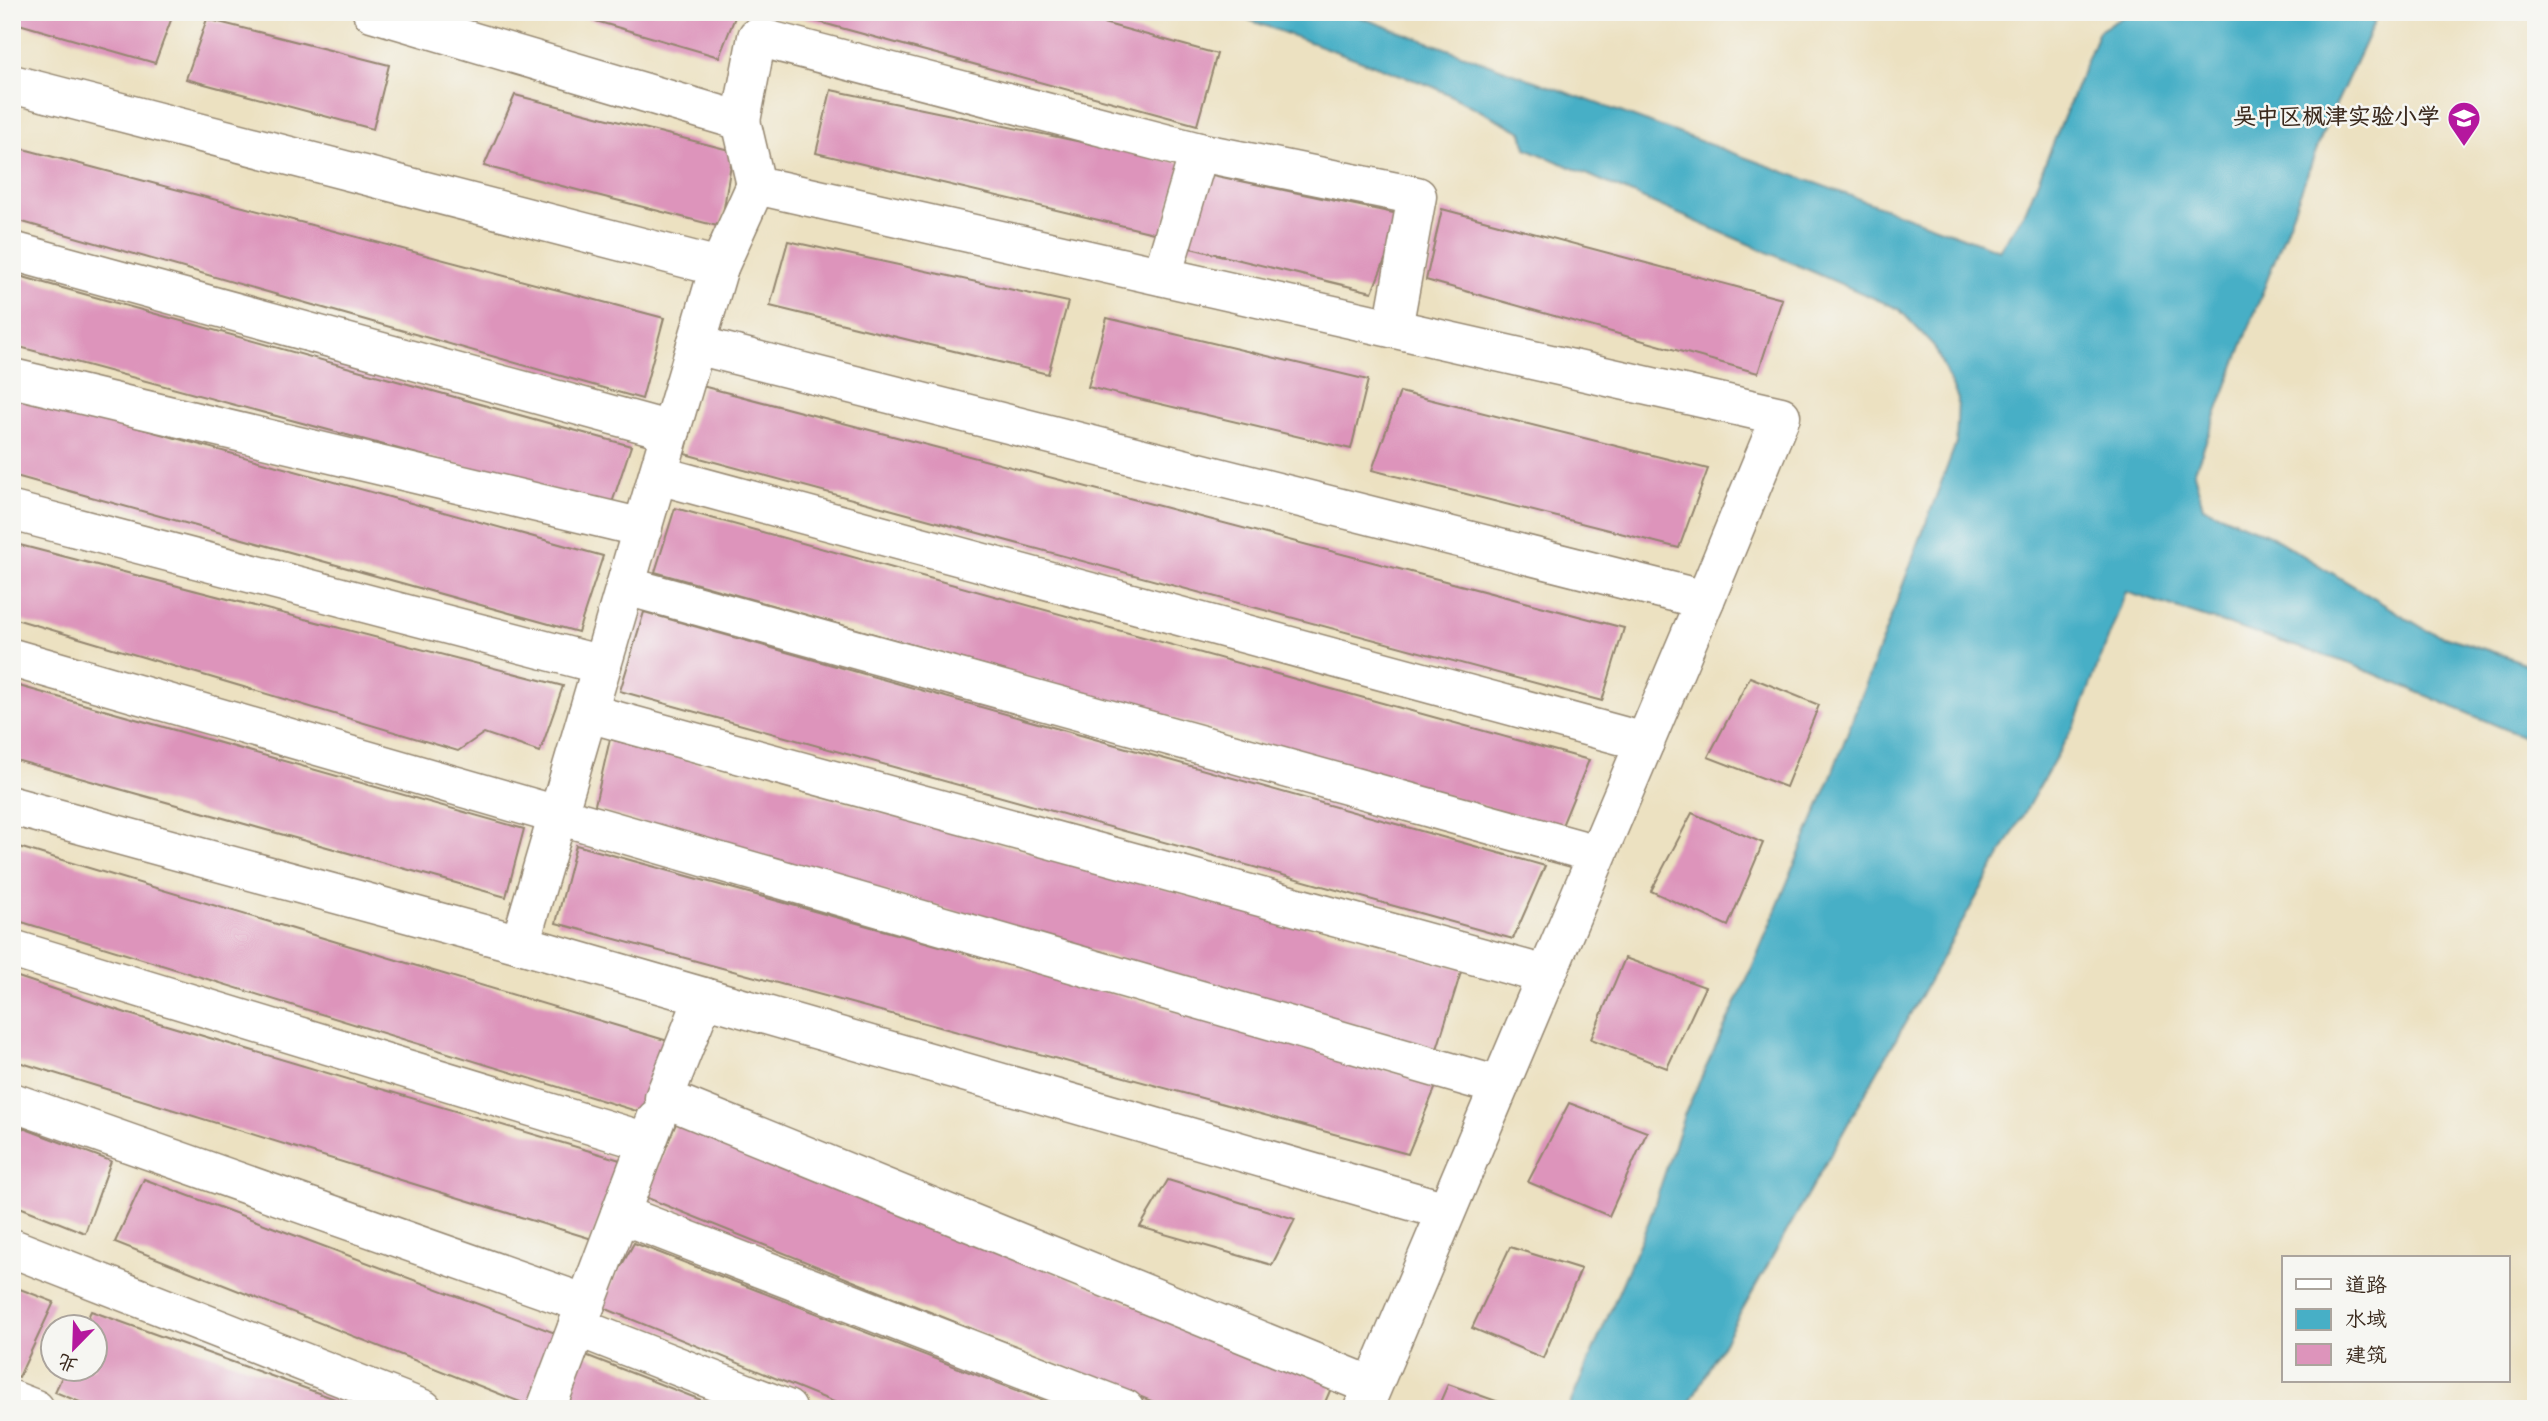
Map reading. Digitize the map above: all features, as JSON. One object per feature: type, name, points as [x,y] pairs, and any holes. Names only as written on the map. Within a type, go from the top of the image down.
[{"type":"street","points":[[372,12],[741,121]]},
{"type":"street","points":[[520,944],[719,267],[756,184],[741,121],[760,25],[1199,152],[1418,196],[1393,328]]},
{"type":"street","points":[[12,83],[719,267]]},
{"type":"street","points":[[1162,276],[1199,152]]},
{"type":"street","points":[[664,1098],[1368,1398],[1781,416],[756,184]]},
{"type":"street","points":[[12,251],[671,431]]},
{"type":"street","points":[[696,345],[1704,600]]},
{"type":"street","points":[[12,378],[643,528]]},
{"type":"street","points":[[658,475],[1645,742]]},
{"type":"street","points":[[12,511],[602,665]]},
{"type":"street","points":[[626,586],[1597,853]]},
{"type":"street","points":[[12,658],[1499,1086]]},
{"type":"street","points":[[588,713],[1546,975]]},
{"type":"street","points":[[12,806],[520,944],[1446,1211]]},
{"type":"street","points":[[12,949],[647,1143]]},
{"type":"street","points":[[546,1409],[704,997]]},
{"type":"street","points":[[12,1102],[581,1315],[787,1409]]},
{"type":"street","points":[[620,1214],[1125,1409]]},
{"type":"street","points":[[12,1248],[423,1409]]},
{"type":"street","points":[[12,1400],[35,1409]]},
{"type":"water","points":[[1227,12],[1346,12],[1999,250],[2026,210],[2099,31],[2131,12],[2379,12],[2324,130],[2194,473],[2203,507],[2269,535],[2428,631],[2536,668],[2536,742],[2351,664],[2126,592],[2077,720],[1686,1409],[1568,1409],[1649,1221],[1684,1115],[1751,970],[1829,782],[1956,443],[1958,399],[1934,346],[1899,309],[1526,148],[1522,132],[1434,87]]},
{"type":"building","points":[[12,12],[174,12],[155,63],[12,22]]},
{"type":"building","points":[[565,12],[737,12],[719,57]]},
{"type":"building","points":[[1063,12],[1217,54],[1197,125],[786,13]]},
{"type":"building","points":[[207,19],[389,65],[373,129],[186,79]]},
{"type":"building","points":[[831,90],[1182,163],[1162,235],[816,153]]},
{"type":"building","points":[[515,95],[733,151],[721,227],[484,166]]},
{"type":"building","points":[[12,146],[664,318],[642,399],[12,219]]},
{"type":"building","points":[[1212,175],[1403,215],[1372,292],[1186,247]]},
{"type":"building","points":[[1442,209],[1782,299],[1758,373],[1426,280]]},
{"type":"building","points":[[788,241],[1068,302],[1048,374],[770,306]]},
{"type":"building","points":[[12,274],[631,446],[611,506],[12,345]]},
{"type":"building","points":[[1107,318],[1368,380],[1351,449],[1088,387]]},
{"type":"building","points":[[702,386],[1624,628],[1602,701],[685,454]]},
{"type":"building","points":[[1400,392],[1708,469],[1679,548],[1372,470]]},
{"type":"building","points":[[12,393],[603,556],[578,632],[12,475]]},
{"type":"building","points":[[675,508],[1589,760],[1561,828],[655,572]]},
{"type":"building","points":[[12,543],[563,686],[540,752],[484,733],[458,751],[12,618]]},
{"type":"building","points":[[644,612],[1545,866],[1513,939],[620,691]]},
{"type":"building","points":[[1750,677],[1819,705],[1786,787],[1708,757]]},
{"type":"building","points":[[12,684],[524,829],[506,897],[12,759]]},
{"type":"building","points":[[610,739],[1462,969],[1437,1049],[594,809]]},
{"type":"building","points":[[1692,813],[1763,843],[1728,926],[1651,891]]},
{"type":"building","points":[[12,845],[668,1041],[643,1113],[12,919]]},
{"type":"building","points":[[576,845],[1437,1084],[1408,1154],[556,923]]},
{"type":"building","points":[[1625,958],[1705,987],[1667,1068],[1591,1039]]},
{"type":"building","points":[[12,975],[129,1014],[620,1160],[592,1239],[12,1060]]},
{"type":"building","points":[[1569,1103],[1647,1132],[1609,1216],[1528,1182]]},
{"type":"building","points":[[677,1121],[1333,1384],[1322,1409],[1171,1409],[645,1197]]},
{"type":"building","points":[[12,1124],[111,1161],[85,1233],[12,1204]]},
{"type":"building","points":[[144,1179],[558,1334],[533,1407],[115,1242]]},
{"type":"building","points":[[1168,1180],[1295,1219],[1272,1265],[1140,1227]]},
{"type":"building","points":[[634,1243],[1065,1409],[851,1409],[599,1306]]},
{"type":"building","points":[[1510,1247],[1581,1269],[1543,1358],[1472,1328]]},
{"type":"building","points":[[12,1286],[54,1302],[49,1312],[38,1312],[38,1336],[19,1377],[12,1374]]},
{"type":"building","points":[[108,1317],[360,1409],[97,1409],[55,1392],[60,1382],[108,1382]]},
{"type":"building","points":[[583,1354],[724,1409],[558,1409]]},
{"type":"building","points":[[1448,1384],[1516,1408],[1516,1409],[1437,1409]]},
{"type":"place","name":"吴中区枫津实验小学","points":[[2464,148]]}]
